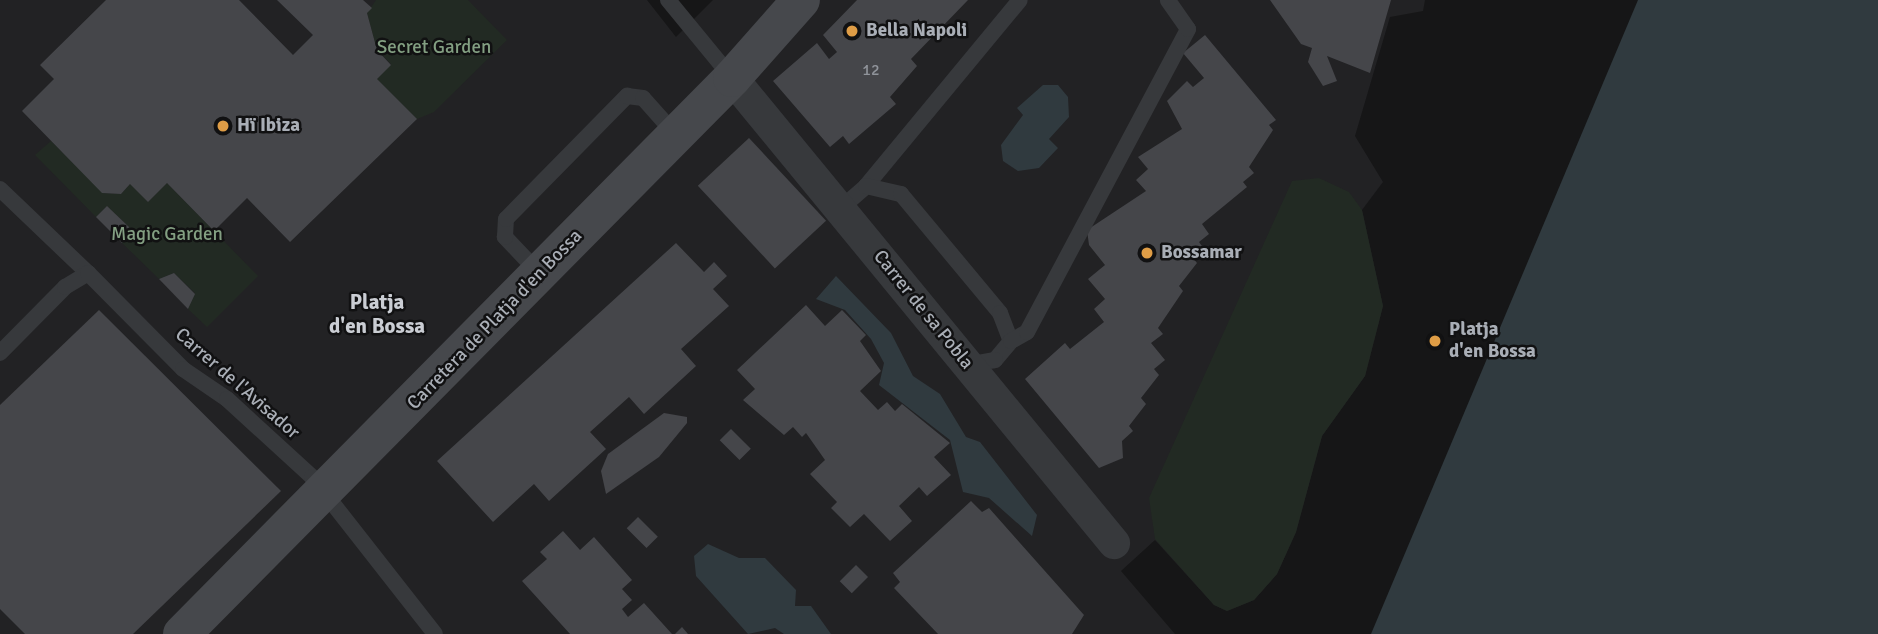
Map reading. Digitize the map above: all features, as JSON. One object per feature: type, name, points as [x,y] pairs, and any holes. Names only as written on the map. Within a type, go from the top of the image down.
[{"type":"street","name":"Carretera de Platja d'en Bossa","points":[[182,634],[732,78],[801,0]]},
{"type":"street","name":"Carrer de sa Pobla","points":[[732,78],[1114,543]]},
{"type":"lane","points":[[668,0],[732,78]]},
{"type":"lane","points":[[840,209],[866,186],[1020,0]]},
{"type":"lane","points":[[968,365],[995,360],[1012,341],[1027,331],[1188,29],[1168,0]]},
{"type":"lane","points":[[539,273],[505,237],[506,219],[627,96],[643,98],[676,135]]},
{"type":"lane","points":[[866,186],[901,194],[1000,313],[1012,341]]},
{"type":"lane","name":"Carrer de l'Avisador","points":[[0,189],[183,369],[227,399],[324,493],[435,634]]},
{"type":"lane","points":[[0,353],[65,287],[88,273]]},
{"type":"shaded area","points":[[0,0],[647,0],[676,37],[713,0],[1425,0],[1423,11],[1390,17],[1355,136],[1383,182],[1362,210],[1383,306],[1365,376],[1322,436],[1296,532],[1277,574],[1254,600],[1227,611],[1214,605],[1155,540],[1121,571],[1175,634],[0,634]]},
{"type":"shaded area","points":[[1638,0],[1878,0],[1878,634],[1371,634]]},
{"type":"shaded area","points":[[1043,85],[1058,85],[1068,97],[1069,117],[1049,139],[1058,148],[1039,168],[1018,171],[1003,161],[1001,145],[1023,115],[1017,108]]},
{"type":"shaded area","points":[[836,276],[891,333],[913,376],[940,394],[966,437],[980,442],[1037,515],[1032,536],[989,498],[963,492],[950,440],[879,385],[884,363],[871,339],[845,310],[816,299]]},
{"type":"shaded area","points":[[708,544],[739,558],[765,558],[796,590],[795,606],[811,606],[831,634],[784,634],[775,628],[748,634],[696,576],[694,556]]},
{"type":"green space","name":"Secret Garden","points":[[376,0],[468,0],[507,40],[434,112],[417,119],[377,79],[391,64],[377,50],[367,13]]},
{"type":"green space","name":"Magic Garden","points":[[51,141],[103,193],[121,194],[130,184],[148,202],[167,183],[258,276],[207,327],[188,309],[195,293],[174,273],[159,279],[122,243],[129,227],[107,206],[96,217],[35,155]]},
{"type":"green space","points":[[1319,178],[1349,192],[1362,210],[1383,306],[1365,376],[1322,436],[1296,532],[1277,574],[1254,600],[1227,611],[1214,605],[1155,539],[1149,498],[1292,181]]},
{"type":"building","name":"Hï Ibiza","points":[[106,0],[239,0],[293,55],[313,35],[277,0],[363,0],[372,8],[367,13],[377,50],[391,65],[377,79],[417,119],[290,242],[247,198],[214,231],[167,183],[148,202],[130,184],[121,194],[102,193],[22,111],[54,79],[40,65]]},
{"type":"building","points":[[857,0],[968,0],[911,59],[917,66],[890,97],[896,104],[849,144],[843,136],[830,147],[773,81],[817,43],[829,59],[837,52],[823,35]]},
{"type":"building","points":[[1270,0],[1391,0],[1370,73],[1327,56],[1337,81],[1323,86],[1308,62],[1312,48],[1301,44]]},
{"type":"building","name":"Bossamar","points":[[1205,35],[1276,120],[1269,125],[1273,130],[1249,167],[1254,173],[1243,182],[1247,187],[1202,224],[1209,234],[1199,242],[1204,249],[1193,258],[1197,263],[1179,286],[1183,291],[1158,328],[1163,334],[1151,343],[1165,360],[1154,369],[1159,375],[1141,398],[1146,404],[1129,426],[1133,431],[1122,441],[1123,458],[1099,468],[1025,379],[1065,343],[1070,349],[1104,322],[1094,309],[1105,299],[1088,279],[1105,265],[1089,245],[1087,230],[1146,191],[1136,180],[1148,169],[1138,157],[1182,129],[1167,101],[1187,81],[1193,87],[1204,78],[1183,53]]},
{"type":"building","points":[[749,138],[826,221],[775,268],[698,186]]},
{"type":"building","points":[[107,206],[129,227],[122,243],[96,217]]},
{"type":"building","points":[[676,243],[704,272],[714,262],[727,276],[713,289],[729,306],[681,349],[696,366],[644,414],[629,397],[590,432],[606,449],[549,501],[534,484],[493,522],[437,461]]},
{"type":"building","points":[[174,273],[195,294],[188,309],[159,279]]},
{"type":"building","points":[[806,305],[825,326],[842,310],[866,335],[860,341],[881,371],[860,391],[878,410],[887,402],[895,411],[902,404],[950,443],[934,457],[951,475],[927,496],[919,487],[899,506],[912,521],[890,541],[864,514],[850,527],[831,508],[837,502],[810,474],[825,460],[806,433],[802,437],[793,427],[784,435],[743,400],[755,389],[737,370]]},
{"type":"building","points":[[99,310],[281,491],[133,634],[25,634],[0,609],[0,405]]},
{"type":"building","points":[[664,413],[687,417],[687,423],[659,457],[606,494],[601,471],[608,454]]},
{"type":"building","points":[[731,429],[751,449],[739,460],[720,440]]},
{"type":"building","points":[[971,501],[982,512],[989,508],[1084,615],[1072,634],[938,634],[894,588],[900,582],[893,573]]},
{"type":"building","points":[[638,517],[658,537],[646,548],[627,528]]},
{"type":"building","points":[[563,531],[580,550],[594,537],[632,580],[622,589],[632,600],[622,609],[628,617],[644,603],[672,634],[570,634],[522,581],[547,559],[540,552]]},
{"type":"building","points":[[856,565],[868,577],[852,593],[840,581]]},
{"type":"building","points":[[682,627],[688,634],[675,634]]},
{"type":"place","name":"Bella Napoli","points":[[852,31]]},
{"type":"place","name":"Hï Ibiza","points":[[223,126]]},
{"type":"place","name":"Bossamar","points":[[1147,253]]},
{"type":"place","name":"Platja d'en Bossa","points":[[1435,341]]},
{"type":"district","name":"Platja d'en Bossa","points":[[377,314]]}]
